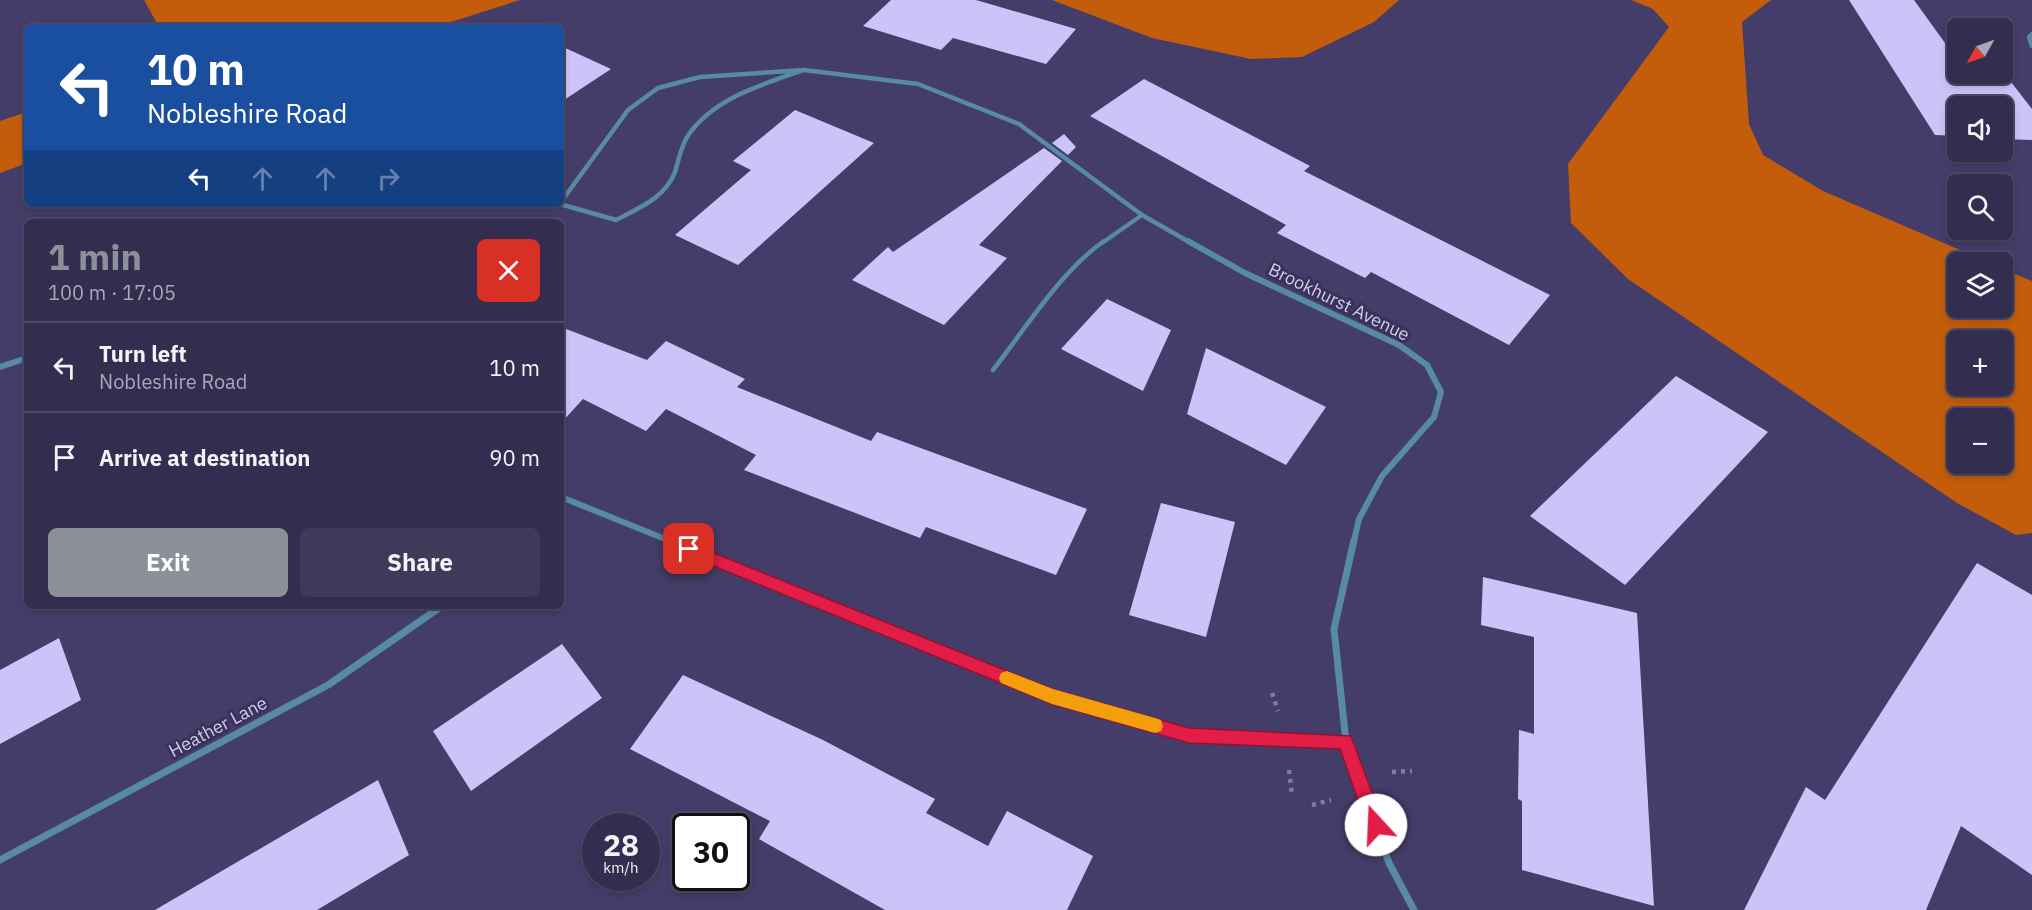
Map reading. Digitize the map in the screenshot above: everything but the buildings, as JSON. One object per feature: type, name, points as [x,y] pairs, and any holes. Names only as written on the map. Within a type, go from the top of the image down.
[{"type":"street","points":[[2032,34],[2029,37],[2032,46]]},
{"type":"street","name":"Brookhurst Avenue","points":[[564,198],[628,110],[658,88],[700,77],[804,70],[918,84],[1019,124],[1142,215],[1245,273],[1399,345],[1427,365],[1441,392],[1434,417],[1382,476],[1359,519],[1334,629],[1346,742],[1389,863],[1414,910]]},
{"type":"street","name":"Brookhurst Avenue","points":[[564,204],[616,220],[644,206],[670,185],[688,135],[711,112],[745,92],[804,70]]},
{"type":"street","points":[[0,367],[24,359]]},
{"type":"street","points":[[564,498],[1052,697],[1189,735],[1346,742]]},
{"type":"street","name":"Heather Lane","points":[[0,860],[328,685],[438,609]]},
{"type":"lane","points":[[993,370],[1063,281],[1090,251],[1142,215]]},
{"type":"path","points":[[1272,693],[1278,711]]},
{"type":"path","points":[[1289,770],[1292,795]]},
{"type":"path","points":[[1392,772],[1412,771]]},
{"type":"path","points":[[1312,805],[1331,800]]},
{"type":"shaded area","points":[[144,0],[520,0],[444,24],[157,24]]},
{"type":"shaded area","points":[[1052,0],[1399,0],[1374,22],[1302,57],[1251,59],[1152,38]]},
{"type":"shaded area","points":[[1631,0],[1771,0],[1742,22],[1749,124],[1763,155],[1823,191],[1965,252],[1947,252],[1947,318],[2013,318],[2013,273],[2032,281],[2032,533],[2016,535],[1957,503],[1628,279],[1571,223],[1568,164],[1669,27],[1653,9]]},
{"type":"shaded area","points":[[24,113],[24,164],[0,173],[0,121]]},
{"type":"slow traffic","points":[[1007,678],[1052,697],[1155,726]]},
{"type":"route","points":[[689,549],[1052,697],[1189,735],[1346,742],[1376,825]]}]
